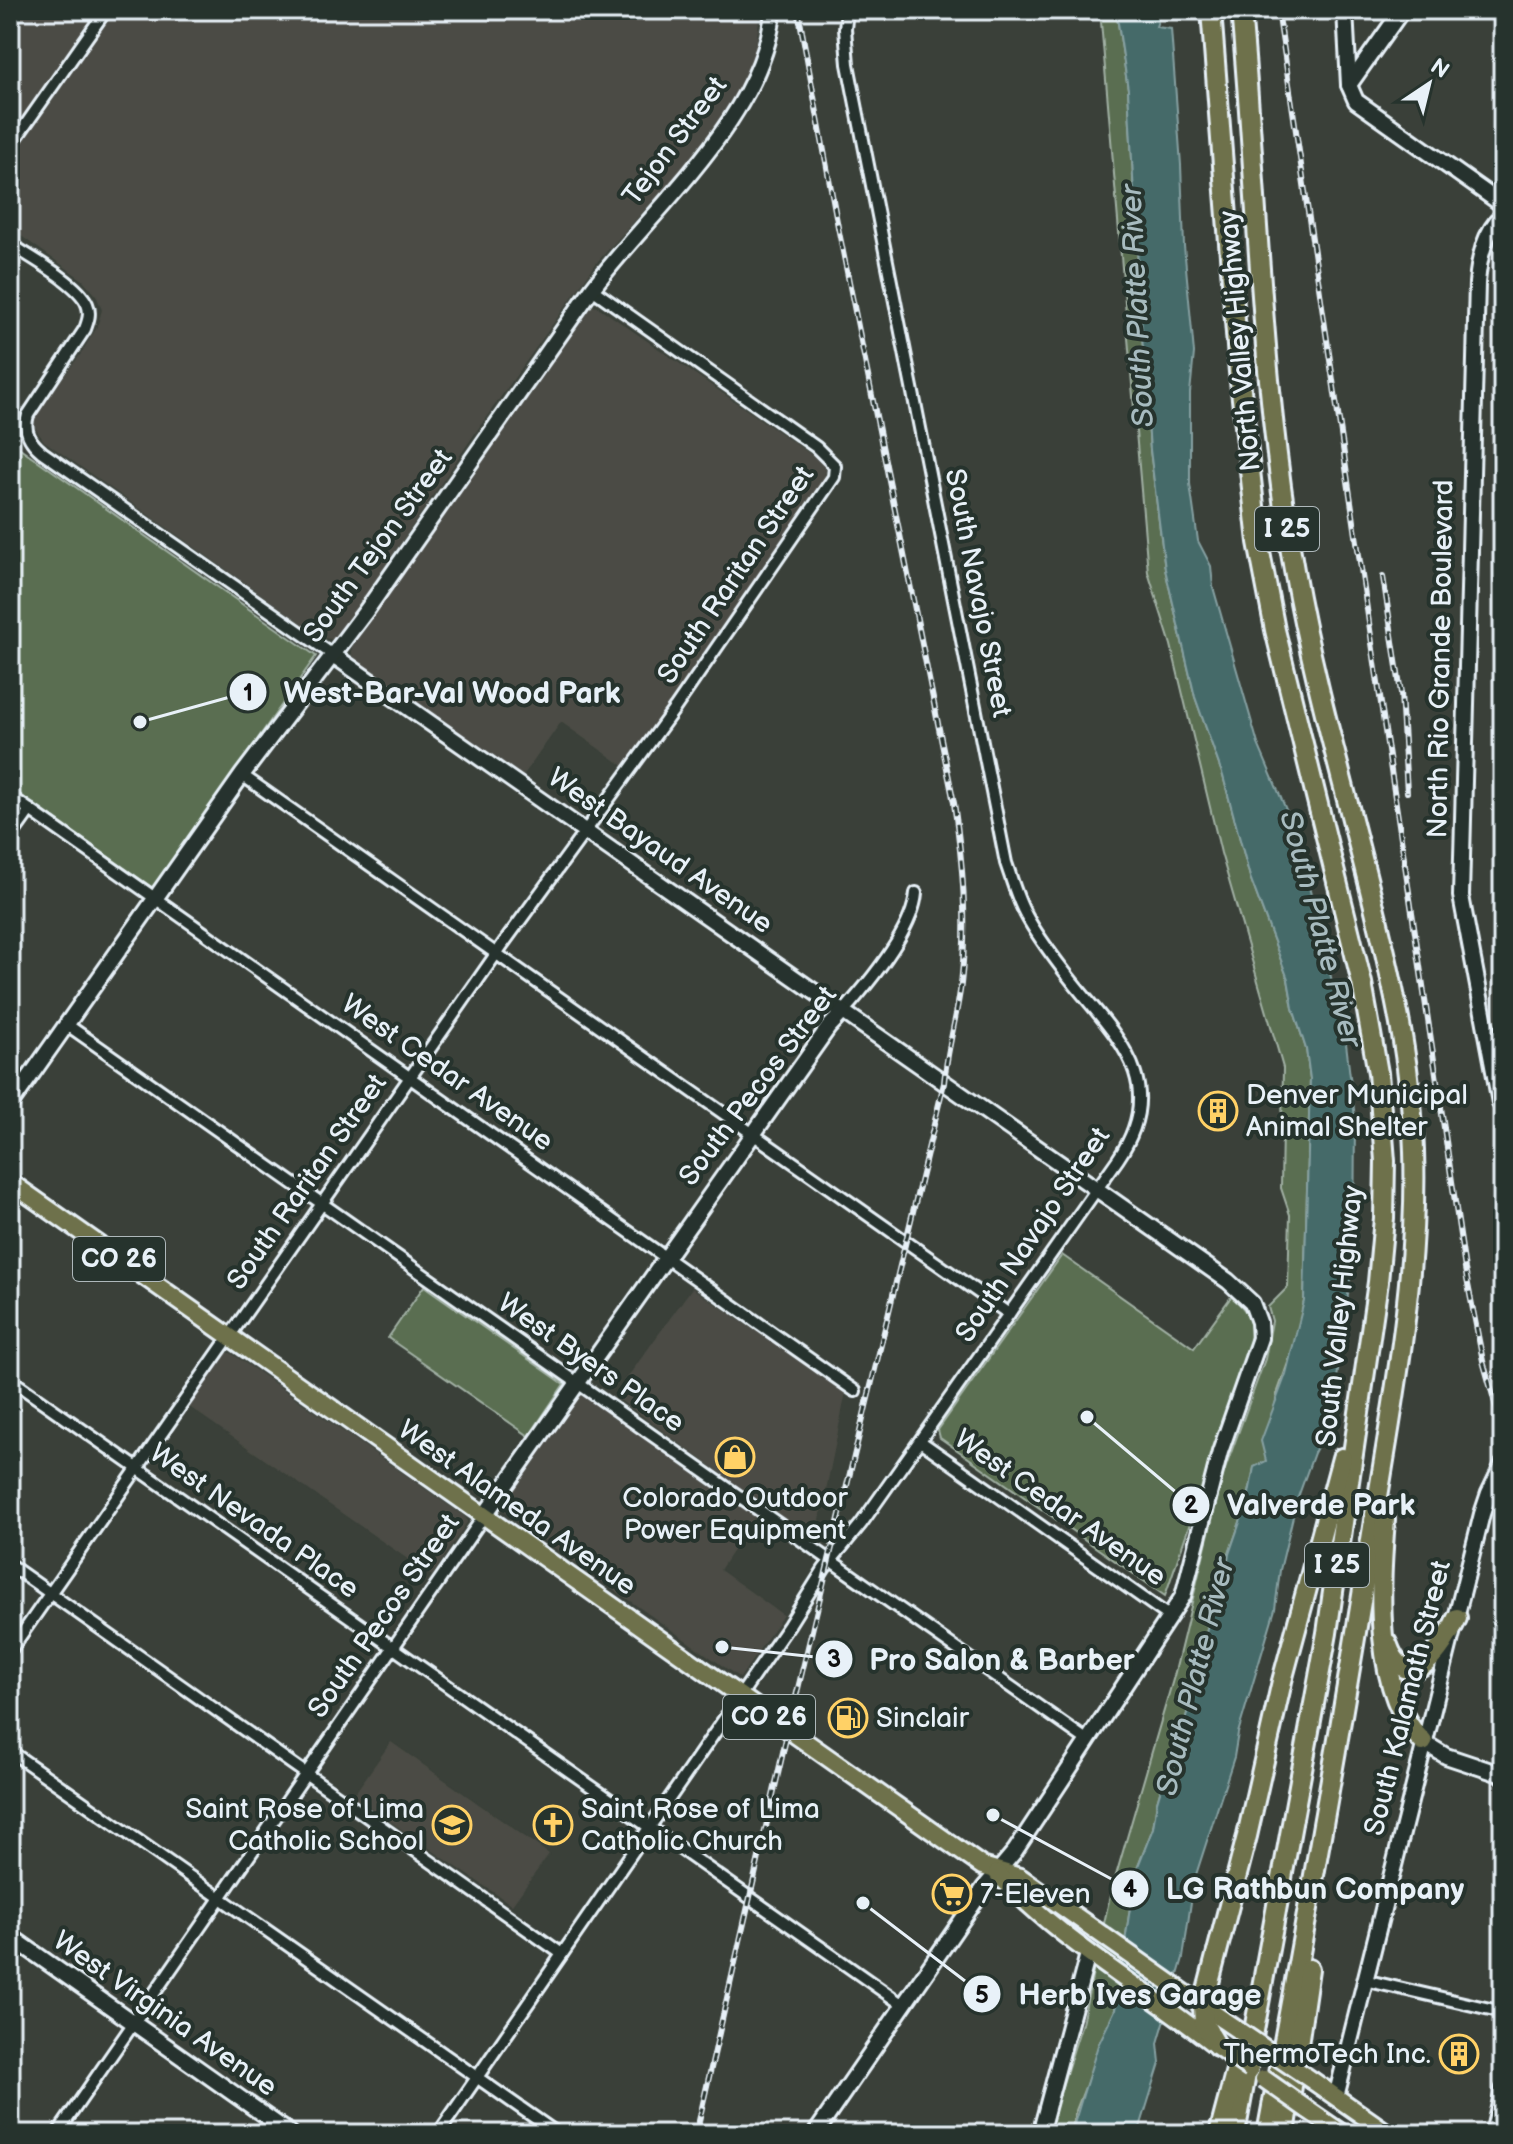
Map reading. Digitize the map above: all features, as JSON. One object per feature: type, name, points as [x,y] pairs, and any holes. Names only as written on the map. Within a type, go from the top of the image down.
[{"type":"highway","name":"North Valley Highway","points":[[1210,10],[1239,372],[1258,542],[1278,643],[1370,1022]]},
{"type":"highway","name":"North Valley Highway","points":[[1241,10],[1273,415],[1287,525],[1315,670],[1375,908],[1403,1037],[1412,1109],[1414,1202],[1408,1284],[1391,1426]]},
{"type":"highway","name":"South Valley Highway","points":[[1235,2134],[1331,1605],[1380,1261],[1385,1172],[1380,1093],[1370,1022]]},
{"type":"highway","points":[[1217,2046],[1204,2024],[1203,2006],[1368,1346]]},
{"type":"highway","points":[[1391,1426],[1382,1570],[1388,1669],[1406,1722],[1423,1742]]},
{"type":"highway","name":"I 25","points":[[1267,2134],[1331,1787],[1391,1426]]},
{"type":"highway","points":[[1385,1638],[1397,1661],[1416,1669],[1437,1654],[1457,1618]]},
{"type":"highway","points":[[1219,2134],[1301,1783]]},
{"type":"highway","points":[[1285,2134],[1322,1880],[1331,1787]]},
{"type":"main road","name":"West Alameda Avenue","points":[[10,1182],[982,1866],[1020,1877],[1389,2134]]},
{"type":"main road","name":"West Alameda Avenue","points":[[996,1872],[1088,1954],[1308,2110],[1327,2129],[1343,2134]]},
{"type":"main road","name":"South Kalamath Street","points":[[1327,2129],[1336,2097]]},
{"type":"street","points":[[10,147],[106,10]]},
{"type":"street","name":"Tejon Street","points":[[592,289],[617,256],[687,179],[743,99],[764,51],[773,10]]},
{"type":"street","name":"South Navajo Street","points":[[438,2134],[740,1697],[830,1560],[851,1538],[1122,1152],[1133,1128],[1138,1103],[1135,1072],[1118,1038],[1065,972],[1025,914],[1006,863],[848,64],[847,10]]},
{"type":"street","points":[[1345,10],[1349,85],[1353,97],[1503,205]]},
{"type":"street","points":[[1349,85],[1402,10]]},
{"type":"street","name":"North Rio Grande Boulevard","points":[[1503,215],[1483,248],[1477,283],[1461,896],[1503,1106]]},
{"type":"street","name":"West Bayaud Avenue","points":[[10,244],[77,291],[86,303],[89,315],[81,336],[31,409],[26,427],[30,440],[42,452],[1096,1189],[1241,1291],[1252,1303],[1259,1322],[1259,1345],[1220,1452],[1183,1596],[1170,1617]]},
{"type":"street","name":"South Raritan Street","points":[[10,1651],[409,1078],[587,832],[828,490],[834,477],[835,466],[816,447],[592,289]]},
{"type":"street","name":"South Tejon Street","points":[[10,1105],[242,775],[333,655],[592,289]]},
{"type":"street","points":[[242,775],[1009,1314]]},
{"type":"street","name":"West Cedar Avenue","points":[[10,796],[855,1391]]},
{"type":"street","points":[[10,838],[30,810]]},
{"type":"street","name":"South Pecos Street","points":[[57,2134],[665,1257],[828,1028],[905,928],[915,908],[916,893]]},
{"type":"street","name":"West Byers Place","points":[[66,1024],[1088,1741]]},
{"type":"street","name":"West Nevada Place","points":[[10,1379],[903,2005]]},
{"type":"street","name":"West Cedar Avenue","points":[[920,1441],[1170,1617]]},
{"type":"street","name":"South Kalamath Street","points":[[1336,2097],[1482,1514],[1501,1472]]},
{"type":"street","points":[[10,1565],[562,1954]]},
{"type":"street","points":[[815,2134],[996,1872],[1015,1851],[1170,1617]]},
{"type":"street","points":[[1423,1742],[1446,1756],[1503,1775]]},
{"type":"street","points":[[10,1751],[558,2134]]},
{"type":"street","name":"West Virginia Avenue","points":[[10,1936],[291,2134]]},
{"type":"street","points":[[1040,2134],[1088,1954]]},
{"type":"street","points":[[1364,1980],[1503,2012]]},
{"type":"street","points":[[1493,2134],[1503,2090]]},
{"type":"shaded area","points":[[10,10],[760,10],[756,49],[744,79],[720,118],[684,167],[598,261],[480,426],[344,627],[332,639],[323,638],[44,441],[35,428],[35,414],[80,355],[97,327],[102,310],[96,295],[83,280],[10,228]]},
{"type":"shaded area","points":[[592,306],[598,307],[822,462],[826,472],[625,767],[561,722],[523,776],[358,661],[352,655],[352,647]]},
{"type":"shaded area","points":[[692,1288],[846,1392],[817,1534],[811,1537],[614,1396]]},
{"type":"shaded area","points":[[225,1353],[231,1353],[464,1516],[468,1521],[432,1576],[188,1406]]},
{"type":"shaded area","points":[[583,1395],[755,1517],[720,1570],[783,1615],[740,1678],[513,1519],[502,1507],[502,1498],[576,1397]]},
{"type":"shaded area","name":"Saint Rose of Lima Catholic School","points":[[391,1742],[549,1854],[512,1905],[353,1796]]},
{"type":"green space","points":[[1100,10],[1116,10],[1128,89],[1150,450],[1165,569],[1195,697],[1223,776],[1250,877],[1288,979],[1306,1049],[1310,1079],[1304,1301],[1297,1337],[1277,1394],[1266,1461],[1254,1468],[1248,1499],[1229,1554],[1224,1588],[1208,1624],[1184,1726],[1169,1761],[1153,1828],[1135,1874],[1115,2010],[1075,2113],[1071,2134],[1047,2134],[1082,2023],[1110,1896],[1174,1676],[1223,1475],[1265,1359],[1272,1321],[1268,1307],[1288,1287],[1290,1215],[1281,1188],[1283,1068],[1221,853],[1171,645],[1148,572]]},
{"type":"green space","points":[[10,441],[316,656],[153,888],[10,788]]},
{"type":"green space","points":[[1062,1255],[1194,1348],[1231,1297],[1249,1318],[1251,1333],[1246,1360],[1165,1596],[940,1438],[938,1430]]},
{"type":"green space","points":[[424,1286],[564,1384],[529,1436],[388,1338]]},
{"type":"water","name":"South Platte River","points":[[1116,10],[1161,10],[1156,27],[1171,29],[1194,353],[1190,393],[1190,484],[1198,541],[1211,566],[1213,587],[1258,744],[1296,833],[1345,1035],[1355,1118],[1354,1249],[1332,1417],[1314,1453],[1297,1500],[1280,1570],[1275,1609],[1238,1733],[1234,1757],[1194,1881],[1183,1958],[1158,2043],[1160,2063],[1138,2134],[1071,2134],[1098,2045],[1115,2010],[1135,1874],[1153,1828],[1169,1761],[1184,1726],[1208,1624],[1224,1588],[1229,1554],[1248,1499],[1254,1467],[1266,1461],[1261,1441],[1286,1374],[1304,1301],[1310,1079],[1306,1049],[1288,979],[1250,877],[1223,776],[1195,697],[1165,569],[1150,450],[1128,89]]},
{"type":"railway","points":[[696,2134],[788,1730],[944,1083],[963,961],[964,894],[954,803],[838,227],[798,10]]},
{"type":"railway","points":[[1278,10],[1465,1269],[1483,1361],[1503,1431]]},
{"type":"railway","points":[[1383,577],[1401,693],[1407,792]]},
{"type":"place","name":"West-Bar-Val Wood Park","points":[[140,722]]},
{"type":"place","name":"Denver Municipal Animal Shelter","points":[[1218,1111]]},
{"type":"place","name":"Valverde Park","points":[[1087,1417]]},
{"type":"place","name":"Colorado Outdoor Power Equipment","points":[[735,1457]]},
{"type":"place","name":"Pro Salon & Barber","points":[[722,1647]]},
{"type":"place","name":"Sinclair","points":[[848,1718]]},
{"type":"place","name":"LG Rathbun Company","points":[[993,1815]]},
{"type":"place","name":"Saint Rose of Lima Catholic School","points":[[452,1825]]},
{"type":"place","name":"Saint Rose of Lima Catholic Church","points":[[553,1825]]},
{"type":"place","name":"7-Eleven","points":[[952,1894]]},
{"type":"place","name":"Herb Ives Garage","points":[[863,1903]]},
{"type":"place","name":"ThermoTech Inc.","points":[[1459,2054]]}]
